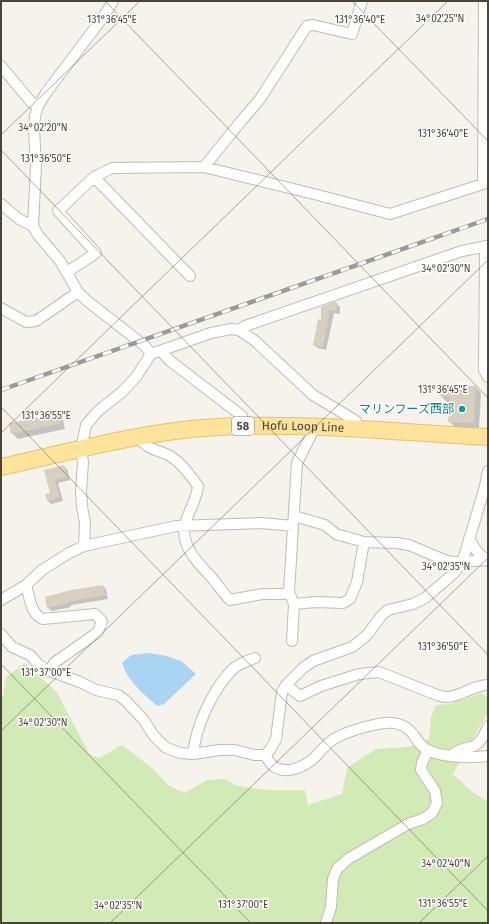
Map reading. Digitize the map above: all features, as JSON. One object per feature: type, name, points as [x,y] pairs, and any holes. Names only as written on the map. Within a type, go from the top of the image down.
[{"type":"main road","name":"Hofu Loop Line","points":[[1,467],[139,437],[191,429],[246,426],[312,427],[488,438]]},
{"type":"street","points":[[113,1],[104,16],[46,92],[38,106],[34,128],[36,166],[33,226],[38,235],[60,261],[78,292],[86,300],[146,346],[151,354]]},
{"type":"street","points":[[204,167],[260,99],[308,26],[313,25],[352,34],[362,1]]},
{"type":"street","points":[[67,272],[96,253],[58,210],[94,177],[112,168],[204,167],[390,214],[483,184],[486,78],[484,1]]},
{"type":"street","points":[[1,66],[31,102],[38,106]]},
{"type":"street","points":[[94,177],[190,276]]},
{"type":"street","points":[[1,204],[19,219],[33,226]]},
{"type":"street","points":[[239,330],[245,326],[462,251],[487,246],[484,370],[488,377]]},
{"type":"street","points":[[1,308],[26,322],[36,321],[78,292]]},
{"type":"street","points":[[84,546],[85,523],[81,492],[83,462],[82,449],[86,425],[98,411],[122,392],[136,377],[151,354],[211,333],[232,329],[239,330],[255,341],[313,396],[356,421],[359,429]]},
{"type":"street","points":[[161,351],[169,360],[242,416],[246,426]]},
{"type":"street","points":[[292,640],[294,604],[289,592],[297,464],[312,433],[312,427]]},
{"type":"street","points":[[139,437],[149,448],[170,456],[178,462],[198,486],[197,493],[187,517],[184,533],[189,550],[196,561],[230,600],[262,594],[283,594],[289,592]]},
{"type":"street","points":[[1,634],[6,642],[12,647],[30,655],[40,666],[96,690],[118,695],[125,700],[143,719],[154,736],[165,747],[180,753],[193,754],[235,750],[254,755],[265,755],[270,750],[276,739],[282,692],[286,685],[303,668],[313,661],[352,647],[367,634],[382,615],[388,610],[413,604],[425,598],[453,574],[462,563],[486,491],[488,471]]},
{"type":"street","points":[[1,600],[26,585],[42,570],[69,553],[84,546],[185,525],[293,521],[325,525],[336,534],[364,542],[409,545],[447,561],[462,563],[473,560],[487,561]]},
{"type":"street","points":[[469,539],[479,554],[487,561]]},
{"type":"street","points":[[294,604],[316,602],[343,603],[350,599],[357,582],[364,542]]},
{"type":"street","points":[[26,585],[31,600],[32,610],[38,617],[43,619],[95,614],[102,621],[98,632],[54,663],[50,671]]},
{"type":"street","points":[[193,754],[199,730],[210,701],[216,690],[231,670],[239,664],[255,658]]},
{"type":"street","points":[[286,685],[300,696],[321,686],[359,674],[379,672],[437,695],[447,697],[474,687],[488,685]]},
{"type":"street","points":[[265,755],[273,766],[284,770],[294,769],[306,764],[328,743],[336,738],[350,732],[390,722],[400,724],[410,730],[428,750],[451,756],[488,756]]},
{"type":"street","points":[[451,756],[455,751],[469,748],[478,744],[488,726]]},
{"type":"street","points":[[326,923],[331,907],[333,879],[337,869],[348,859],[408,824],[423,819],[432,813],[437,803],[435,791],[421,770],[422,763],[428,750]]},
{"type":"green space","points":[[25,663],[56,691],[90,755],[99,758],[122,745],[152,768],[169,786],[185,793],[207,780],[225,779],[238,786],[267,790],[305,790],[308,805],[342,794],[347,768],[376,749],[409,747],[429,739],[431,717],[436,705],[451,704],[481,693],[488,698],[488,712],[453,774],[471,791],[488,802],[488,923],[1,923],[1,697],[3,696],[6,677]]},
{"type":"water","points":[[148,653],[167,656],[181,661],[196,674],[164,704],[157,706],[132,682],[122,663],[131,655]]},
{"type":"building","points":[[337,302],[336,311],[330,310],[323,347],[313,345],[318,319],[321,320],[321,307]]},
{"type":"building","name":"マリンフーズ西部","points":[[441,385],[476,386],[474,423],[448,422],[450,397],[440,396]]},
{"type":"building","points":[[58,414],[60,424],[11,434],[9,423]]},
{"type":"building","points":[[64,465],[67,477],[55,480],[60,497],[47,501],[45,494],[50,493],[44,470]]},
{"type":"building","points":[[103,585],[105,595],[68,602],[47,608],[45,597],[71,590]]},
{"type":"railway","points":[[1,390],[488,219]]},
{"type":"place","name":"マリンフーズ西部","points":[[462,409]]}]
